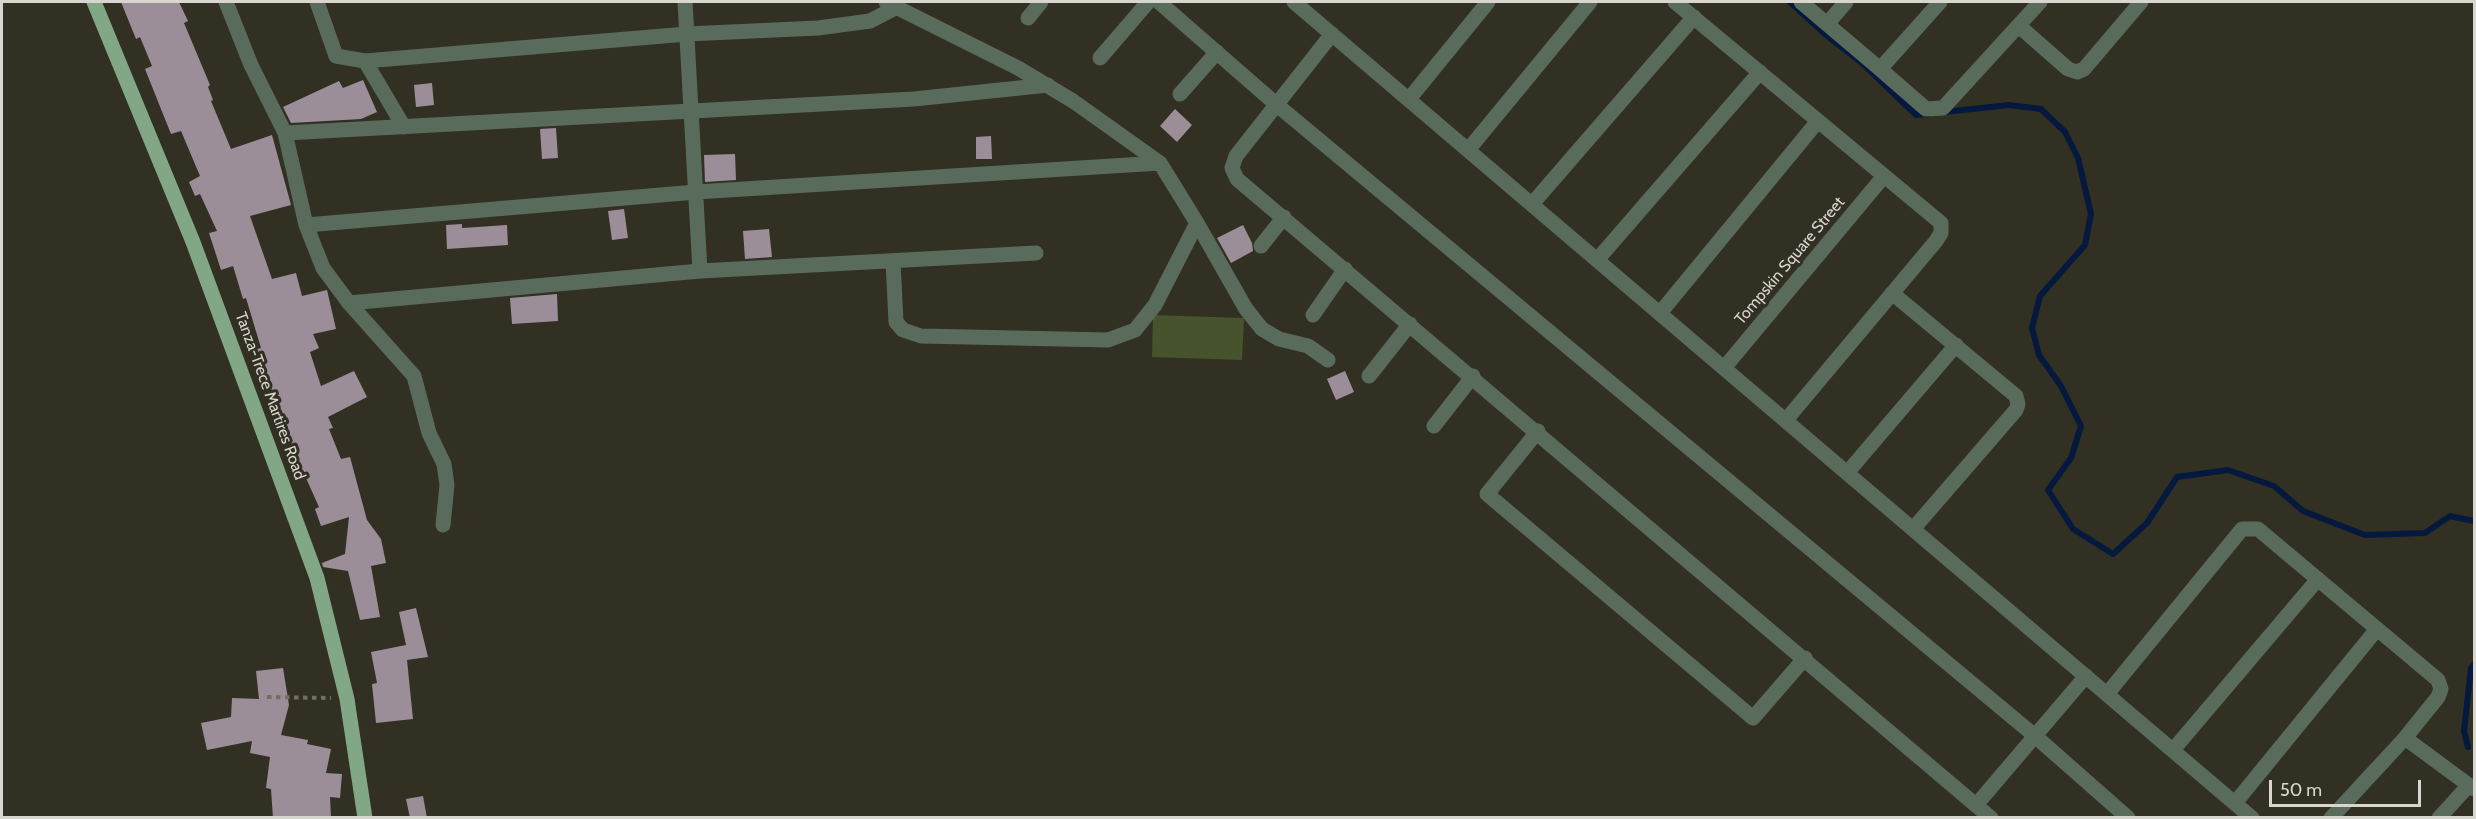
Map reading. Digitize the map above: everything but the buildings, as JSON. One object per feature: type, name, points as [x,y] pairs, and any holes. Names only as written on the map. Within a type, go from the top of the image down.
[{"type":"main road","name":"Tanza-Trece Martires Road","points":[[94,2],[193,242],[317,578],[347,699],[365,818]]},
{"type":"street","points":[[226,2],[251,65],[285,133],[306,225],[323,268],[349,303],[414,376],[429,432],[444,464],[447,484],[443,525]]},
{"type":"street","points":[[317,2],[336,56],[365,61],[687,34],[818,28],[870,21],[892,4],[1048,85],[1160,164],[1197,223],[1245,309],[1262,329],[1279,339],[1308,346],[1328,360]]},
{"type":"street","points":[[685,2],[700,272]]},
{"type":"street","points":[[1028,18],[1041,2]]},
{"type":"street","points":[[1100,58],[1148,2]]},
{"type":"street","points":[[1159,2],[1277,105],[2035,736],[2127,818]]},
{"type":"street","points":[[1294,2],[2252,818]]},
{"type":"street","points":[[1409,99],[1488,2]]},
{"type":"street","points":[[1468,150],[1590,2]]},
{"type":"street","points":[[1675,2],[1941,223],[1941,233],[1786,420]]},
{"type":"street","points":[[1801,2],[1926,109],[1943,108],[2040,2]]},
{"type":"street","points":[[1827,24],[1846,2]]},
{"type":"street","points":[[1880,69],[1940,2]]},
{"type":"street","points":[[2019,26],[2068,69],[2077,72],[2084,69],[2141,2]]},
{"type":"street","points":[[1532,204],[1694,17]]},
{"type":"street","points":[[1332,33],[1236,156],[1232,168],[1237,178],[1538,431],[1991,818]]},
{"type":"street","points":[[1180,94],[1217,52]]},
{"type":"street","points":[[365,61],[404,127]]},
{"type":"street","points":[[1598,260],[1760,72]]},
{"type":"street","points":[[285,133],[914,99],[1048,85]]},
{"type":"street","points":[[1660,313],[1818,121]]},
{"type":"street","points":[[306,225],[696,192],[1160,164]]},
{"type":"street","name":"Tompskin Square Street","points":[[1724,368],[1884,176]]},
{"type":"street","points":[[1261,246],[1284,217]]},
{"type":"street","points":[[893,261],[896,322],[903,330],[921,336],[1108,340],[1135,330],[1155,305],[1197,223]]},
{"type":"street","points":[[349,303],[700,272],[1036,253]]},
{"type":"street","points":[[1313,315],[1345,269]]},
{"type":"street","points":[[1893,293],[2016,396],[2018,404],[2016,411],[1913,529]]},
{"type":"street","points":[[1369,376],[1410,324]]},
{"type":"street","points":[[1847,473],[1956,345]]},
{"type":"street","points":[[1434,426],[1473,376]]},
{"type":"street","points":[[1538,431],[1487,494],[1753,718],[1805,658]]},
{"type":"street","points":[[2107,694],[2242,529],[2258,529],[2438,680],[2441,688],[2438,697],[2405,738],[2331,818]]},
{"type":"street","points":[[2174,750],[2318,579]]},
{"type":"street","points":[[2235,803],[2377,629]]},
{"type":"street","points":[[1977,804],[2086,676]]},
{"type":"street","points":[[2405,738],[2472,787],[2439,818]]},
{"type":"path","points":[[267,697],[347,699]]},
{"type":"green space","points":[[1153,315],[1244,318],[1242,360],[1152,357]]},
{"type":"waterway","points":[[1790,2],[1826,35],[1863,64],[1916,115],[1928,114]]},
{"type":"waterway","points":[[1944,112],[2009,105],[2041,109],[2065,132],[2078,158],[2091,214],[2085,245],[2040,296],[2032,328],[2039,355],[2061,386],[2081,426],[2071,458],[2048,490],[2073,529],[2113,554],[2147,523],[2177,477],[2228,470],[2274,486],[2303,511],[2365,535],[2425,533],[2450,516],[2474,521]]},
{"type":"waterway","points":[[2468,747],[2464,731],[2471,668],[2474,664]]}]
